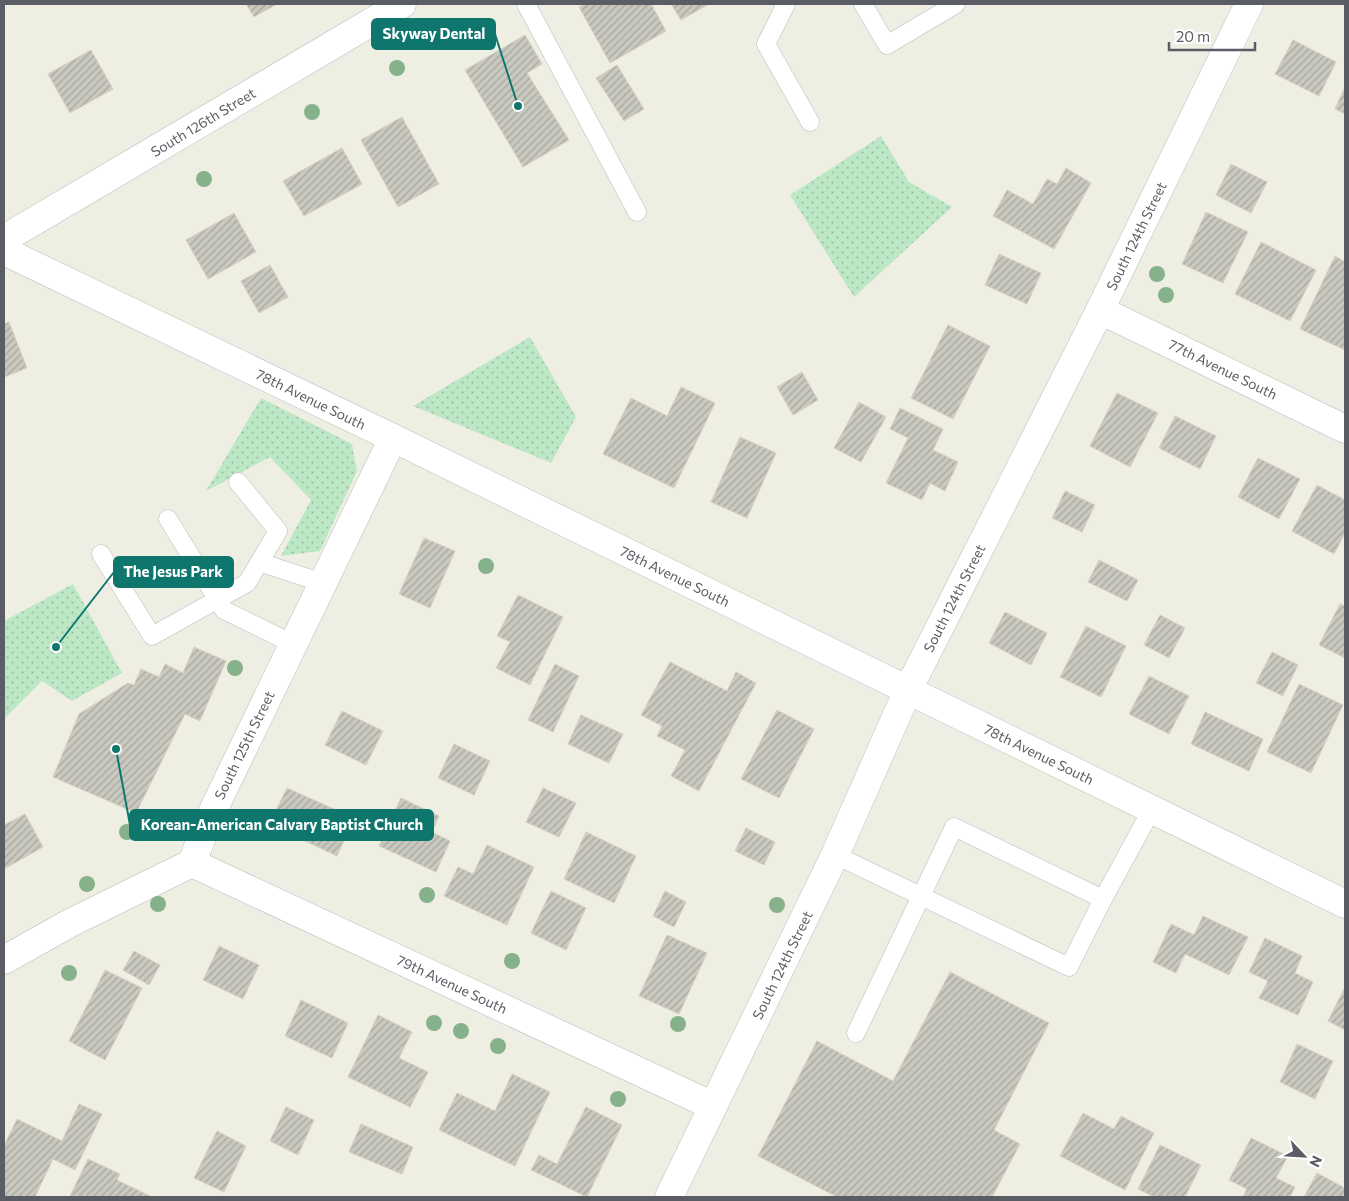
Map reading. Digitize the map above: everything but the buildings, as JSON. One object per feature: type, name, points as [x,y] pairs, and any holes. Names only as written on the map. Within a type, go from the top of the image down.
[{"type":"street","name":"South 124th Street","points":[[669,1197],[835,855],[908,690],[1100,310],[1249,4]]},
{"type":"street","name":"South 126th Street","points":[[4,239],[398,5]]},
{"type":"street","name":"78th Avenue South","points":[[4,251],[393,438],[1345,904]]},
{"type":"street","name":"77th Avenue South","points":[[1100,310],[1345,429]]},
{"type":"street","name":"South 125th Street","points":[[192,863],[206,823],[393,438]]},
{"type":"street","points":[[4,960],[70,923],[192,863]]},
{"type":"street","name":"79th Avenue South","points":[[192,863],[713,1106]]},
{"type":"lane","points":[[526,4],[637,212]]},
{"type":"lane","points":[[786,4],[766,44],[810,122]]},
{"type":"lane","points":[[862,4],[887,44],[956,4]]},
{"type":"lane","points":[[101,554],[152,636],[247,583],[278,531],[238,482]]},
{"type":"lane","points":[[168,519],[224,610],[293,644]]},
{"type":"lane","points":[[259,562],[322,583]]},
{"type":"lane","points":[[835,855],[1069,967],[1103,899],[1152,809]]},
{"type":"lane","points":[[856,1033],[954,828],[1103,899]]},
{"type":"green space","points":[[881,136],[909,182],[952,207],[854,297],[790,195]]},
{"type":"green space","points":[[530,337],[576,417],[551,463],[413,406]]},
{"type":"green space","points":[[261,398],[352,444],[357,471],[320,551],[281,556],[311,500],[270,457],[206,491]]},
{"type":"green space","points":[[73,584],[122,673],[72,701],[42,681],[5,718],[4,621]]},
{"type":"place","name":"Skyway Dental","points":[[518,106]]},
{"type":"place","name":"The Jesus Park","points":[[56,647]]},
{"type":"place","name":"Korean-American Calvary Baptist Church","points":[[116,749]]}]
